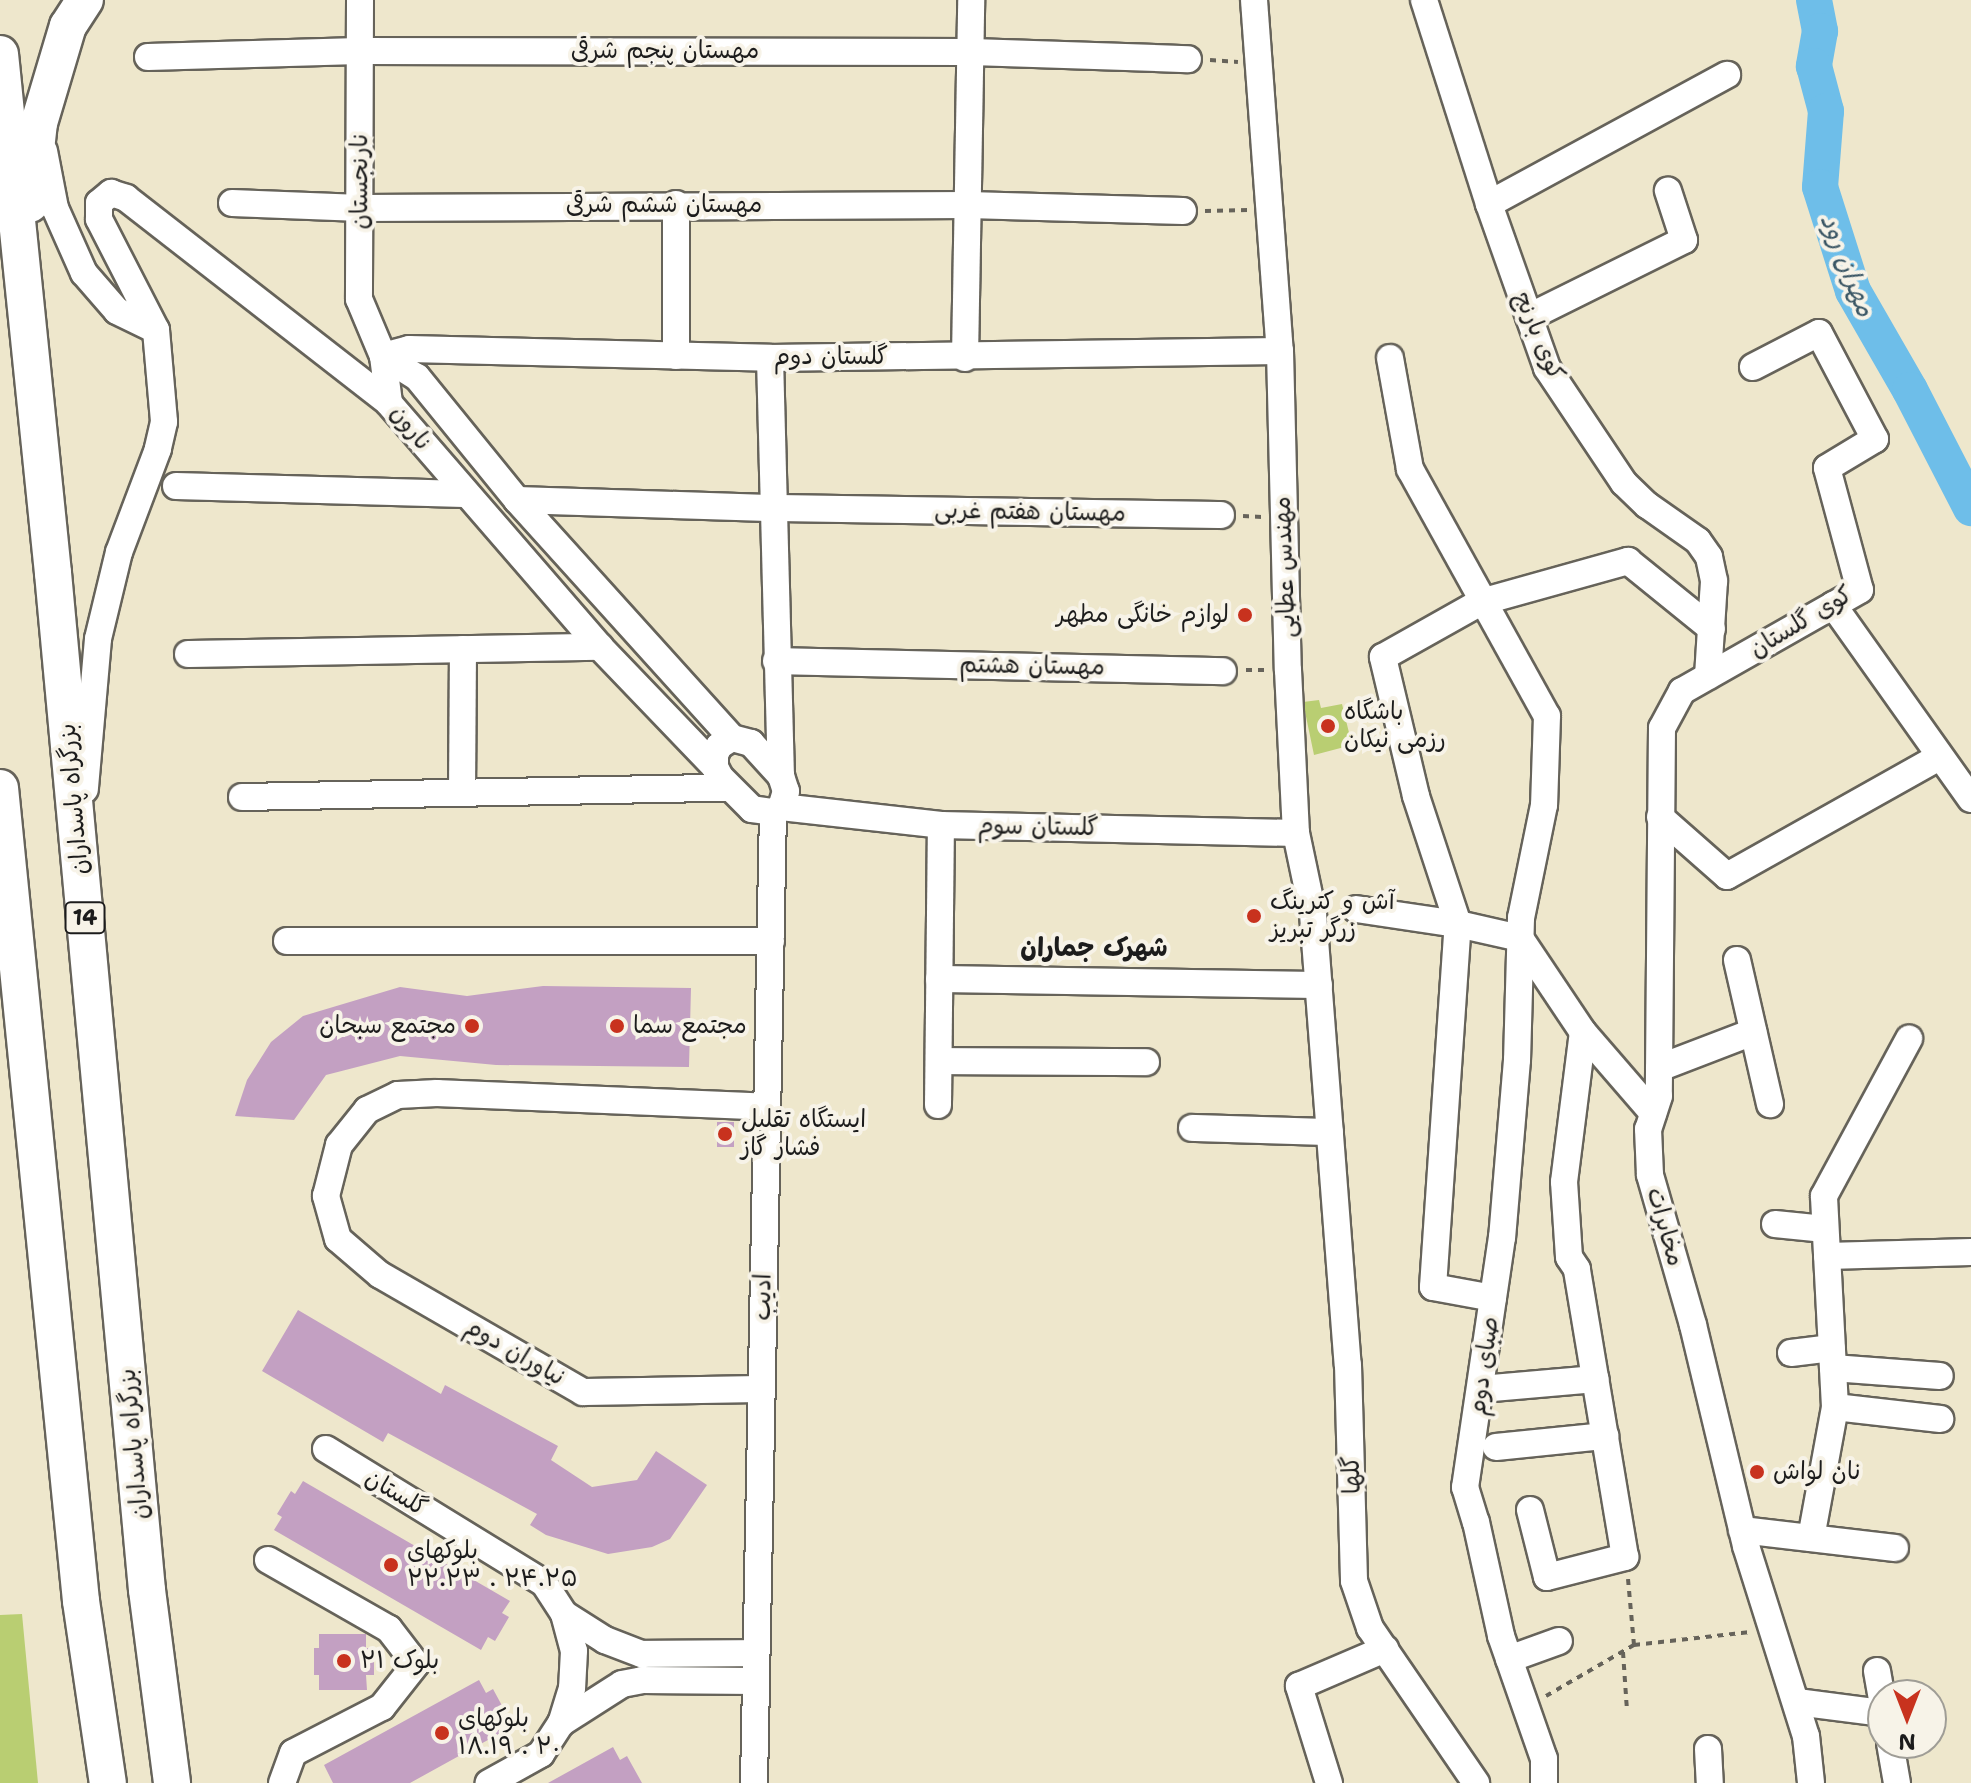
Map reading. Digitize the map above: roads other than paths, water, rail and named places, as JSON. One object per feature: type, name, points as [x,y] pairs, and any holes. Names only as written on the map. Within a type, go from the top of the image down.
[{"type":"highway","points":[[22,285],[39,123],[68,26],[85,0]]},
{"type":"highway","name":"بزرگراه پاسداران","points":[[0,54],[147,1590],[172,1783]]},
{"type":"highway","points":[[0,788],[81,1601],[108,1783]]},
{"type":"street","name":"نارنجستان","points":[[360,0],[359,299],[383,356]]},
{"type":"street","points":[[965,358],[971,0]]},
{"type":"street","name":"مهندس عطایی","points":[[1254,0],[1280,351],[1288,670],[1296,833],[1313,914],[1330,1132]]},
{"type":"street","name":"کوی بارنج","points":[[1424,0],[1489,204],[1547,368],[1624,483],[1647,505],[1698,541],[1709,557],[1714,581],[1708,676]]},
{"type":"street","name":"مهستان پنجم شرقی","points":[[148,57],[359,51],[972,52],[1188,59]]},
{"type":"street","points":[[1489,204],[1727,75]]},
{"type":"street","points":[[39,123],[55,208],[84,273],[117,311],[156,330]]},
{"type":"street","points":[[1529,317],[1684,240],[1668,191]]},
{"type":"street","points":[[79,856],[98,639],[119,552],[158,449],[164,422],[156,330],[99,219],[99,203],[111,193],[126,198],[389,403]]},
{"type":"street","name":"مهستان ششم شرقی","points":[[232,203],[361,208],[676,204],[968,205],[1183,211]]},
{"type":"street","points":[[676,204],[676,356]]},
{"type":"street","name":"کوی گلستان","points":[[1708,676],[1860,590],[1827,468],[1875,439],[1819,333],[1753,367]]},
{"type":"street","name":"گلستان دوم","points":[[383,356],[409,349],[770,358],[965,358],[1280,351]]},
{"type":"street","name":"نارون","points":[[383,356],[389,403],[464,494],[600,647],[752,809],[777,810]]},
{"type":"street","name":"نارون","points":[[383,356],[417,377],[517,500],[732,738],[751,743],[781,776]]},
{"type":"street","name":"ادیب","points":[[754,1783],[771,941],[777,810],[786,791],[781,776],[776,661],[776,508],[770,358]]},
{"type":"street","name":"صبای دوم","points":[[1390,358],[1410,469],[1481,602],[1547,716],[1544,805],[1520,938],[1517,1060],[1493,1298],[1465,1487],[1509,1659],[1544,1759],[1544,1783]]},
{"type":"street","points":[[176,486],[464,494]]},
{"type":"street","name":"مهستان هفتم غربی","points":[[517,500],[776,508],[1221,515]]},
{"type":"street","points":[[1493,1298],[1433,1287],[1458,924],[1416,796],[1383,657],[1481,602],[1628,561],[1712,629]]},
{"type":"street","points":[[1833,605],[1971,799]]},
{"type":"street","points":[[188,654],[600,647]]},
{"type":"street","points":[[462,793],[463,649]]},
{"type":"street","name":"مهستان هشتم","points":[[776,661],[1223,671]]},
{"type":"street","name":"مخابرات","points":[[1708,676],[1682,691],[1662,728],[1659,1096],[1648,1129],[1650,1175],[1693,1325],[1742,1530],[1797,1702],[1806,1736],[1811,1783]]},
{"type":"street","points":[[242,797],[462,793],[722,778],[719,746],[732,738]]},
{"type":"street","points":[[1660,817],[1727,876],[1939,757]]},
{"type":"street","name":"گلستان سوم","points":[[777,810],[941,825],[1296,833]]},
{"type":"street","points":[[938,1105],[941,825]]},
{"type":"street","points":[[1356,909],[1458,924],[1520,938],[1583,1032],[1653,1113]]},
{"type":"street","points":[[287,941],[771,941]]},
{"type":"street","points":[[1737,960],[1770,1104]]},
{"type":"street","points":[[939,979],[1319,985]]},
{"type":"street","points":[[1530,1510],[1547,1577],[1625,1557],[1577,1269],[1569,1257],[1564,1182],[1583,1032]]},
{"type":"street","points":[[1659,1068],[1753,1032]]},
{"type":"street","points":[[1811,1538],[1835,1407],[1824,1196],[1909,1039]]},
{"type":"street","points":[[939,1061],[1146,1062]]},
{"type":"street","name":"نیاوران دوم","points":[[761,1389],[583,1392],[380,1275],[338,1239],[326,1196],[339,1145],[367,1110],[398,1095],[437,1093],[767,1107]]},
{"type":"street","points":[[1192,1128],[1330,1132]]},
{"type":"street","name":"گلها","points":[[1330,1132],[1348,1365],[1354,1581],[1370,1628],[1476,1783]]},
{"type":"street","points":[[1775,1224],[1825,1229]]},
{"type":"street","points":[[1827,1256],[1971,1252]]},
{"type":"street","points":[[1791,1353],[1940,1376]]},
{"type":"street","points":[[1481,1389],[1596,1379]]},
{"type":"street","points":[[1835,1407],[1940,1419]]},
{"type":"street","points":[[1496,1447],[1605,1436]]},
{"type":"street","name":"گلستان","points":[[326,1449],[544,1583],[564,1614],[574,1651],[572,1688],[561,1723],[541,1754],[489,1783]]},
{"type":"street","points":[[1742,1530],[1895,1548]]},
{"type":"street","points":[[268,1560],[389,1629],[416,1664],[382,1707],[293,1753],[282,1783]]},
{"type":"street","points":[[564,1614],[605,1640],[642,1654],[756,1653]]},
{"type":"street","points":[[1509,1659],[1559,1641]]},
{"type":"street","points":[[1329,1783],[1299,1686],[1385,1649]]},
{"type":"street","points":[[1877,1671],[1878,1679]]},
{"type":"street","points":[[561,1723],[622,1684],[642,1680],[755,1681]]},
{"type":"street","points":[[1797,1702],[1867,1711]]},
{"type":"street","points":[[1708,1749],[1710,1783]]},
{"type":"street","points":[[1893,1759],[1897,1783]]},
{"type":"waterway","name":"مهران رود","points":[[1814,0],[1820,31],[1814,66],[1826,111],[1820,187],[1853,291],[1910,390],[1971,508]]},
{"type":"place","name":"لوازم خانگی مطهر","points":[[1245,615]]},
{"type":"place","name":"باشگاه رزمی نیکان","points":[[1328,726]]},
{"type":"place","name":"آش و کترینگ زرگر تبریز","points":[[1254,916]]},
{"type":"place","name":"مجتمع سبحان","points":[[472,1026]]},
{"type":"place","name":"مجتمع سما","points":[[617,1026]]},
{"type":"place","name":"ایستگاه تقلیل فشار گاز","points":[[725,1134]]},
{"type":"place","name":"نان لواش","points":[[1757,1472]]},
{"type":"place","name":"بلوکهای ۲۲.۲۳ . ۲۴.۲۵","points":[[391,1565]]},
{"type":"place","name":"بلوک ۲۱","points":[[344,1661]]},
{"type":"place","name":"بلوکهای ۱۸.۱۹ . ۲۰","points":[[442,1733]]},
{"type":"district","name":"شهرک جماران","points":[[1094,947]]}]
